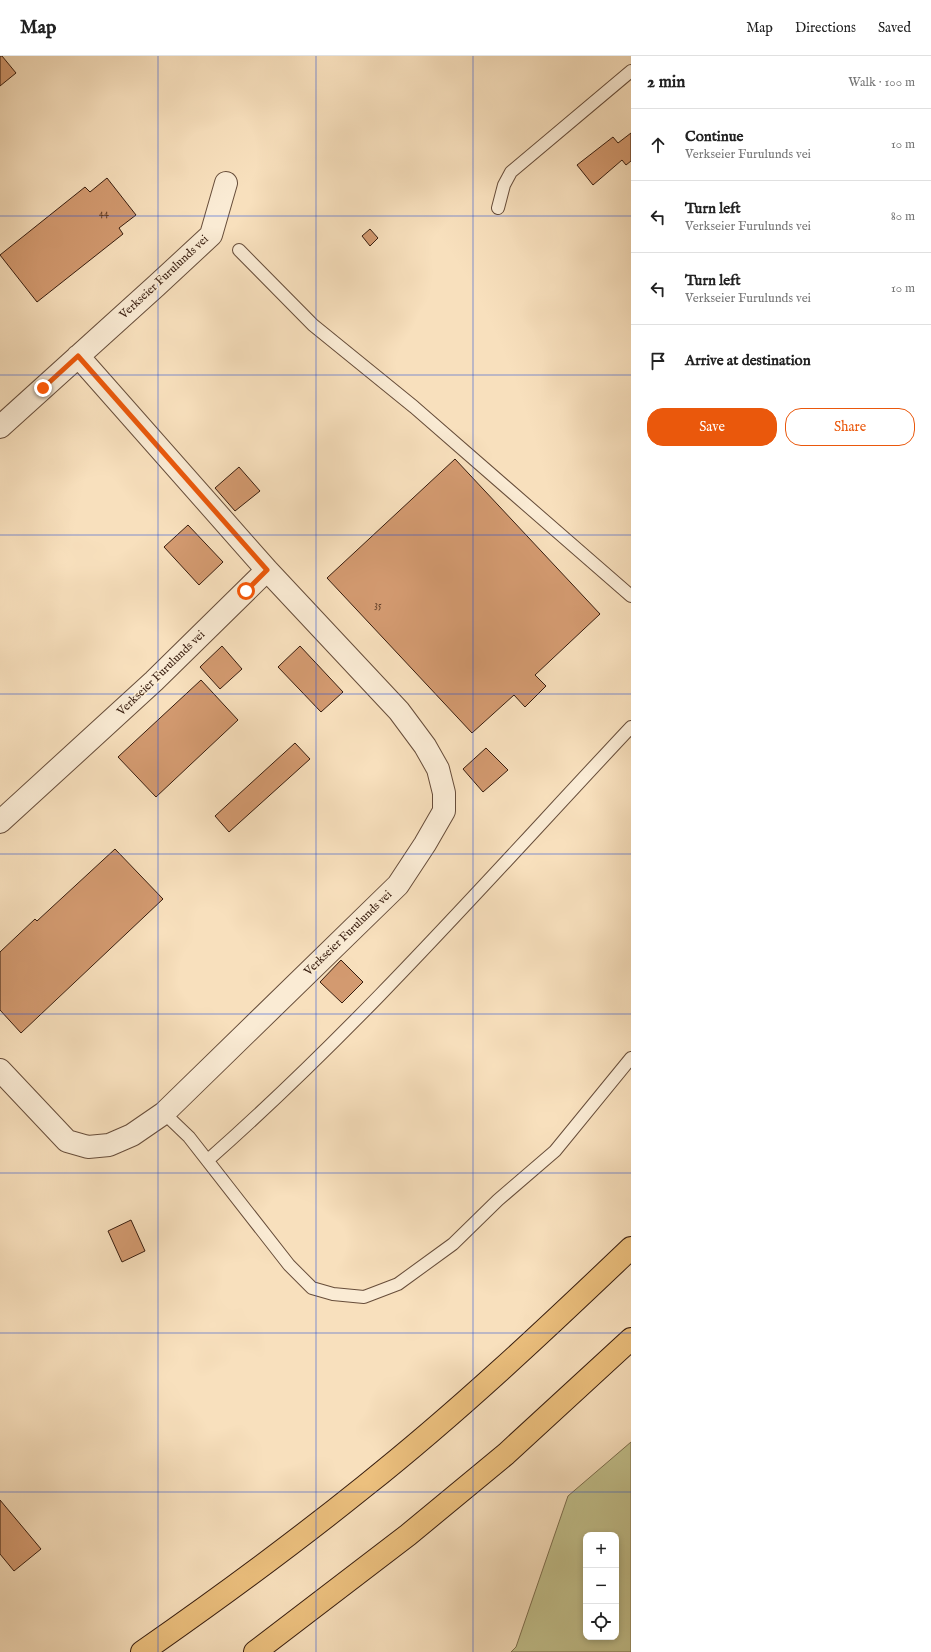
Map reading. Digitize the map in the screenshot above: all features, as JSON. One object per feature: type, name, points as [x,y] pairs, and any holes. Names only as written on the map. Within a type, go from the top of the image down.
[{"type":"highway","points":[[142,1652],[255,1571],[365,1486],[458,1408],[631,1248]]},
{"type":"highway","points":[[255,1652],[408,1535],[506,1454],[622,1350],[631,1339]]},
{"type":"street","name":"Verkseier Furulunds vei","points":[[0,427],[211,235],[226,183]]},
{"type":"street","name":"Verkseier Furulunds vei","points":[[0,1070],[67,1141],[88,1147],[109,1145],[132,1135],[164,1113],[398,885],[425,844],[444,811],[444,793],[438,769],[425,746],[399,711],[267,570],[78,356]]},
{"type":"street","name":"Verkseier Furulunds vei","points":[[0,822],[154,681],[267,570]]},
{"type":"lane","points":[[498,208],[504,185],[511,172],[631,71]]},
{"type":"lane","points":[[239,250],[313,325],[414,407],[631,596]]},
{"type":"lane","points":[[208,1160],[249,1123],[375,1001],[631,727]]},
{"type":"lane","points":[[164,1113],[189,1137],[290,1265],[312,1288],[333,1294],[364,1297],[398,1284],[453,1244],[498,1200],[555,1151],[631,1058]]},
{"type":"shaded area","points":[[631,1442],[631,1652],[511,1652],[516,1647],[568,1496]]},
{"type":"building","points":[[0,56],[2,56],[16,73],[0,86]]},
{"type":"building","points":[[631,133],[631,161],[626,165],[622,160],[593,185],[577,165],[613,137],[618,143]]},
{"type":"building","points":[[107,178],[136,215],[119,228],[123,234],[37,302],[0,255],[85,187],[90,192]]},
{"type":"building","points":[[370,229],[378,238],[370,246],[362,236]]},
{"type":"building","points":[[455,459],[600,614],[535,675],[546,686],[525,707],[514,695],[472,733],[327,578]]},
{"type":"building","points":[[239,467],[260,491],[235,511],[215,488]]},
{"type":"building","points":[[188,525],[223,562],[199,585],[164,547]]},
{"type":"building","points":[[222,646],[242,669],[220,689],[200,667]]},
{"type":"building","points":[[300,646],[343,692],[321,712],[278,667]]},
{"type":"building","points":[[201,680],[238,720],[156,797],[118,757]]},
{"type":"building","points":[[295,743],[310,759],[229,832],[215,816]]},
{"type":"building","points":[[486,748],[508,770],[483,792],[463,769]]},
{"type":"building","points":[[115,849],[163,899],[21,1033],[0,1010],[0,952],[35,919],[37,921]]},
{"type":"building","points":[[341,960],[363,982],[342,1003],[320,982]]},
{"type":"building","points":[[131,1220],[145,1251],[122,1262],[108,1231]]},
{"type":"building","points":[[0,1500],[41,1549],[14,1571],[0,1554]]},
{"type":"route","points":[[43,388],[78,356],[267,570],[246,591]]}]
